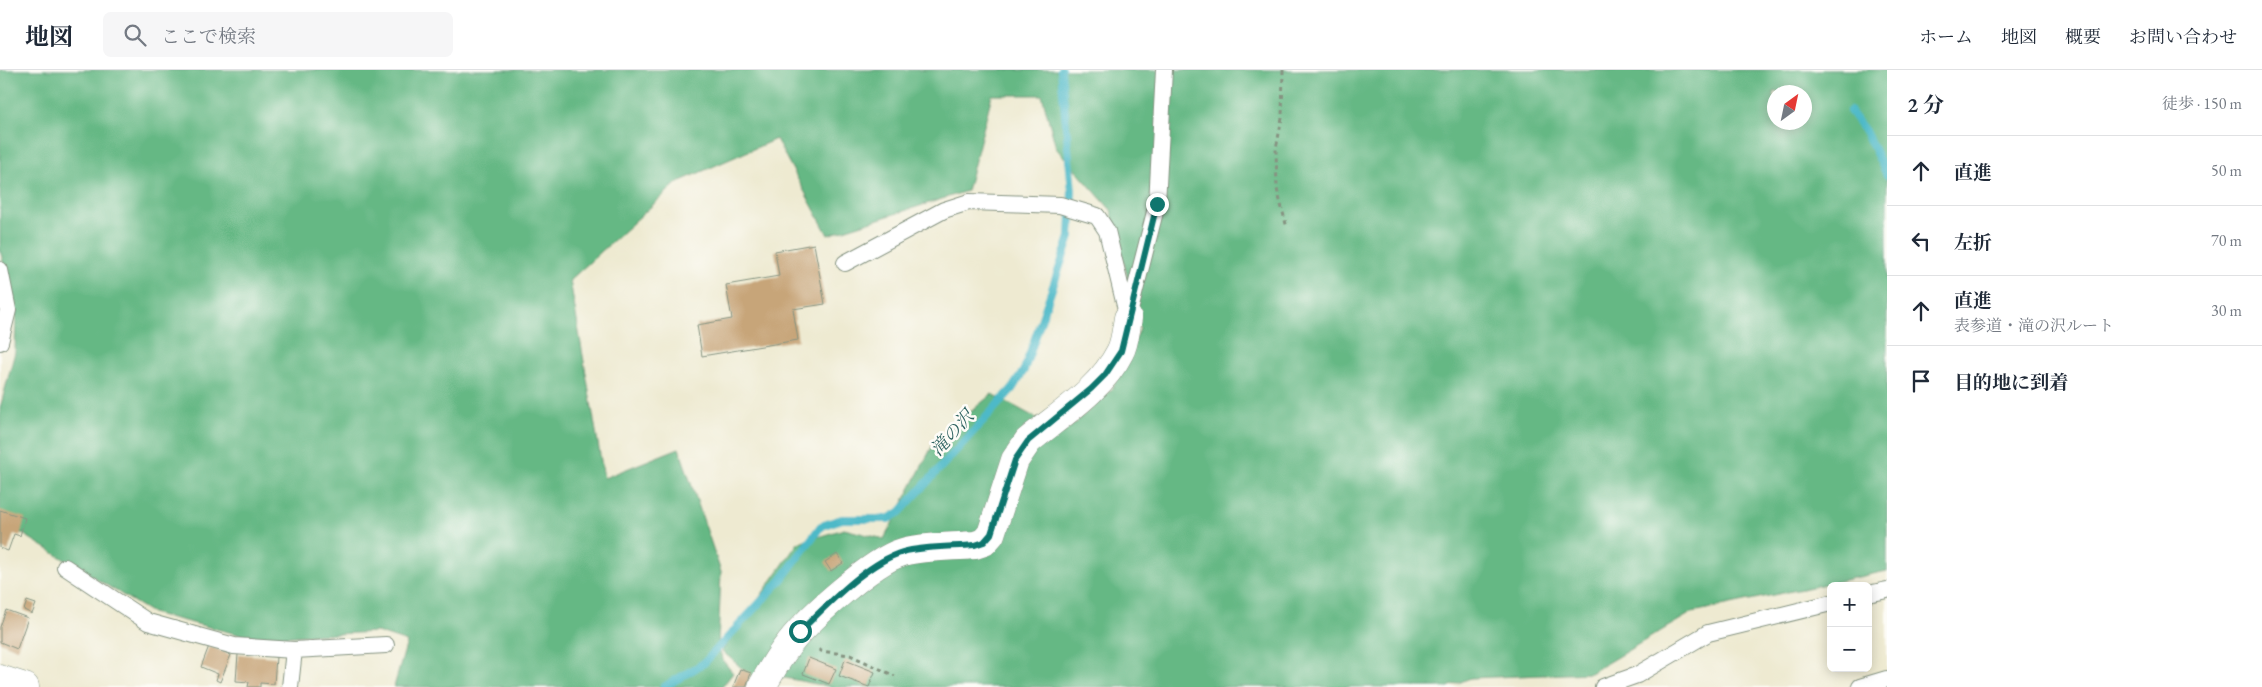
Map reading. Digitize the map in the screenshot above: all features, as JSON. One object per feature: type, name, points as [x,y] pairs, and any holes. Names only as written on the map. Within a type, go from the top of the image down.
[{"type":"street","points":[[762,687],[786,647],[800,631],[850,586],[889,558],[904,552],[975,545],[984,542],[991,534],[1015,460],[1020,451],[1028,441],[1091,389],[1105,375],[1121,351],[1128,318]]},
{"type":"street","points":[[0,679],[25,687]]},
{"type":"lane","points":[[1128,318],[1157,204],[1164,70]]},
{"type":"lane","points":[[845,263],[944,210],[969,202],[1060,205],[1097,216],[1107,231],[1128,318]]},
{"type":"lane","points":[[0,270],[8,310],[0,342]]},
{"type":"lane","points":[[66,567],[148,622],[234,646],[294,650],[386,645]]},
{"type":"lane","points":[[1872,593],[1887,590]]},
{"type":"lane","points":[[1603,687],[1637,675],[1708,633],[1827,604]]},
{"type":"lane","points":[[290,687],[294,650]]},
{"type":"lane","points":[[1860,687],[1887,680]]},
{"type":"path","points":[[1283,70],[1282,118],[1276,149],[1277,189],[1287,228]]},
{"type":"path","points":[[800,631],[822,651],[850,655],[895,676]]},
{"type":"green space","points":[[0,70],[1887,70],[1887,571],[1827,582],[1827,584],[1693,612],[1590,673],[1471,678],[1448,687],[832,687],[785,678],[752,677],[722,651],[798,543],[844,529],[884,539],[935,441],[992,394],[1064,433],[1112,389],[1140,329],[1111,210],[1056,148],[1042,95],[992,95],[967,191],[828,235],[776,139],[678,182],[570,280],[604,478],[679,448],[721,572],[718,647],[724,662],[733,673],[722,687],[394,687],[407,642],[377,632],[253,638],[152,613],[0,520],[0,408],[15,352],[16,312],[0,250]]},
{"type":"building","points":[[814,244],[825,304],[793,309],[798,340],[702,356],[697,325],[732,319],[726,285],[779,276],[775,251]]},
{"type":"building","points":[[0,510],[25,518],[20,536],[14,534],[8,551],[0,548]]},
{"type":"building","points":[[837,554],[843,563],[831,571],[825,562]]},
{"type":"building","points":[[27,601],[36,604],[32,614],[24,610]]},
{"type":"building","points":[[6,610],[28,618],[17,649],[0,642],[0,627]]},
{"type":"building","points":[[209,646],[231,655],[220,682],[216,680],[218,674],[201,667]]},
{"type":"building","points":[[238,654],[276,657],[274,684],[260,683],[260,687],[248,687],[249,682],[236,681]]},
{"type":"building","points":[[809,658],[836,669],[829,684],[803,674]]},
{"type":"building","points":[[845,660],[875,672],[869,687],[839,676]]},
{"type":"building","points":[[740,669],[751,673],[746,687],[733,687]]},
{"type":"waterway","name":"滝の沢","points":[[664,687],[704,663],[781,580],[821,526],[842,519],[888,519],[900,512],[1012,389],[1024,370],[1070,237],[1072,191],[1061,70]]},
{"type":"waterway","points":[[1850,111],[1865,131],[1887,175]]},
{"type":"route","points":[[800,631],[850,586],[889,558],[904,552],[975,545],[984,542],[991,534],[1015,460],[1020,451],[1028,441],[1091,389],[1105,375],[1121,351],[1157,204]]}]
